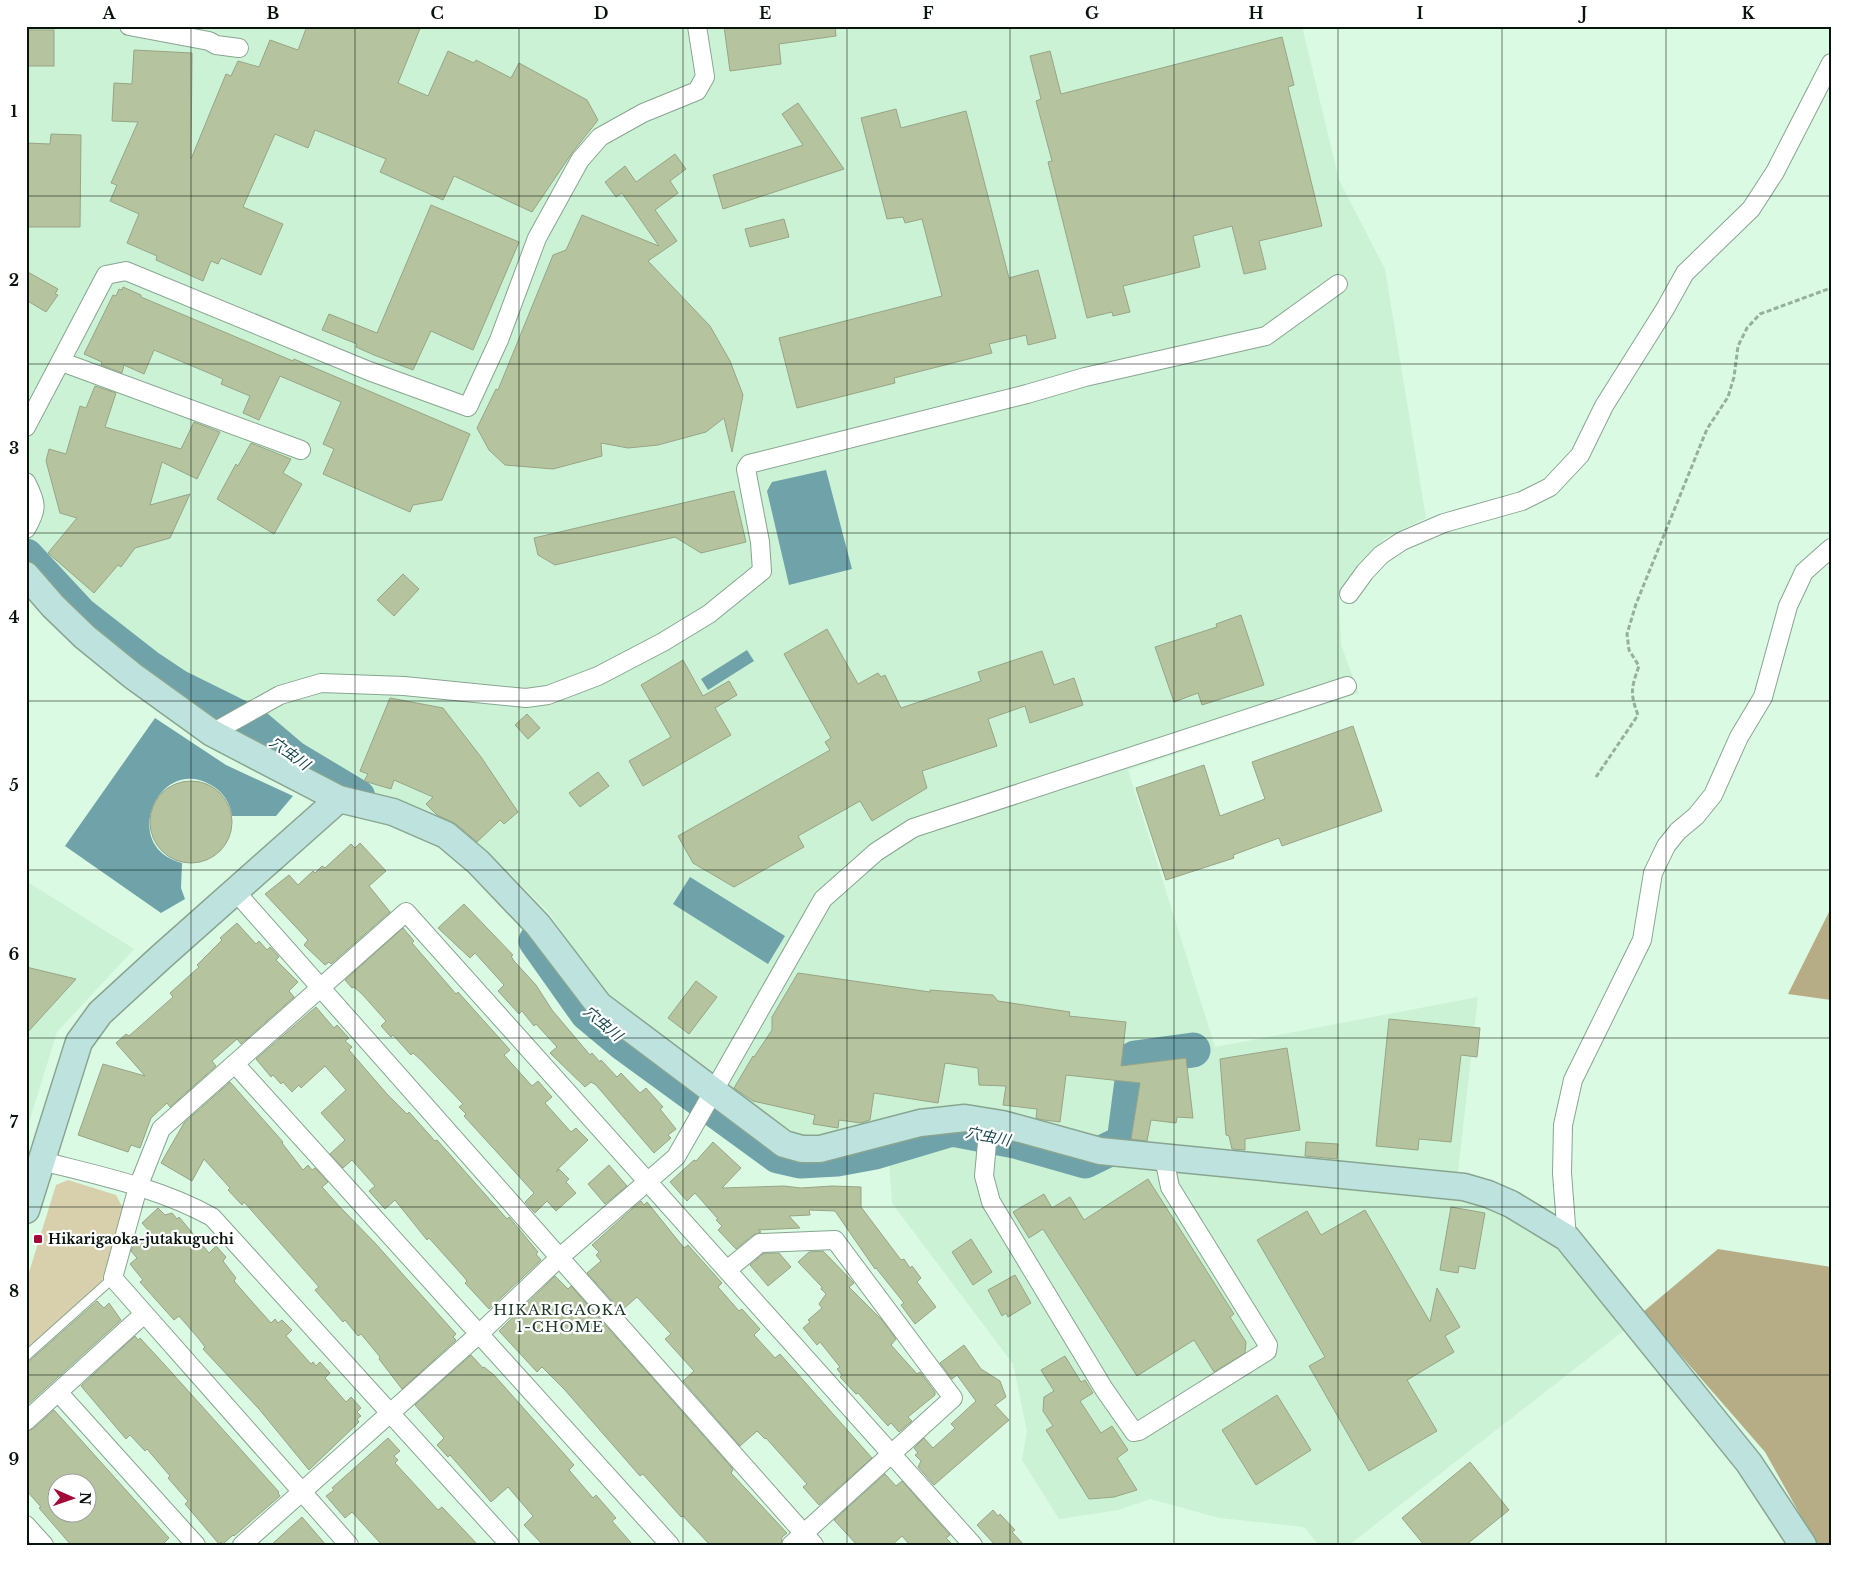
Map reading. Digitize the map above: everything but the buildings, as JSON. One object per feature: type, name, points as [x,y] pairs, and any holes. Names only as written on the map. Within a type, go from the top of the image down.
[{"type":"street","points":[[129,26],[216,45],[239,48]]},
{"type":"street","points":[[26,427],[62,362],[79,323],[106,275],[126,271],[369,371],[468,407],[499,340],[537,238],[580,160],[600,137],[643,113],[697,91],[705,77],[697,26]]},
{"type":"street","points":[[1349,594],[1376,560],[1402,541],[1444,523],[1522,501],[1550,487],[1580,455],[1604,406],[1665,309],[1685,273],[1751,209],[1775,172],[1831,63]]},
{"type":"street","points":[[212,733],[280,695],[322,684],[404,686],[526,698],[548,695],[569,688],[614,668],[710,614],[762,572],[760,542],[746,469],[749,464],[1027,394],[1085,377],[1266,336],[1338,284]]},
{"type":"street","points":[[62,362],[301,450]]},
{"type":"street","points":[[26,482],[34,497],[36,513],[26,529]]},
{"type":"street","points":[[1567,1238],[1562,1173],[1563,1125],[1573,1080],[1642,940],[1653,873],[1666,846],[1678,831],[1696,816],[1713,795],[1739,737],[1764,698],[1779,631],[1804,572],[1831,548]]},
{"type":"street","points":[[26,575],[84,637],[133,676],[212,733],[339,799],[393,812],[446,835],[478,862],[538,925],[599,1005],[784,1144],[802,1149],[839,1145],[920,1123],[965,1118],[989,1121],[1100,1150],[1464,1187],[1488,1194],[1511,1204],[1567,1238],[1749,1463],[1803,1545]]},
{"type":"street","points":[[242,1545],[479,1334],[560,1258],[676,1157],[823,899],[876,852],[913,828],[1347,686]]},
{"type":"street","points":[[26,1210],[79,1042],[100,1013],[234,891],[339,799]]},
{"type":"street","points":[[234,891],[560,1258],[803,1541],[891,1454],[953,1398],[835,1240],[760,1243],[727,1270]]},
{"type":"street","points":[[349,1545],[113,1278],[138,1187],[161,1129],[406,912],[973,1545]]},
{"type":"street","points":[[235,1064],[670,1545]]},
{"type":"street","points":[[989,1121],[984,1176],[991,1202],[1104,1389],[1134,1432],[1139,1431],[1267,1351],[1268,1345],[1170,1187],[1164,1158]]},
{"type":"street","points":[[42,1161],[185,1202],[212,1217],[510,1545]]},
{"type":"street","points":[[26,1421],[144,1314]]},
{"type":"street","points":[[58,1392],[196,1545]]},
{"type":"street","points":[[26,1525],[44,1545]]},
{"type":"lane","points":[[26,1356],[113,1278]]},
{"type":"path","points":[[1596,777],[1638,715],[1632,699],[1632,693],[1638,666],[1630,650],[1627,634],[1636,604],[1690,468],[1707,429],[1728,397],[1734,377],[1738,346],[1747,328],[1760,314],[1831,288]]},
{"type":"shaded area","points":[[26,26],[1302,26],[1339,180],[1385,269],[1426,518],[1385,538],[1359,565],[1339,592],[1341,645],[1359,693],[1128,770],[1215,1047],[1478,997],[1455,1197],[1510,1213],[1578,1266],[1627,1328],[1349,1545],[1319,1545],[1304,1527],[1219,1518],[1150,1499],[1119,1510],[1059,1519],[1022,1460],[1027,1431],[1013,1364],[892,1203],[887,1132],[795,1138],[710,1070],[603,992],[549,913],[497,861],[447,821],[348,785],[298,759],[255,721],[166,676],[102,625],[49,577],[26,591]]},
{"type":"shaded area","points":[[26,881],[134,949],[57,1032],[26,1132]]},
{"type":"shaded area","points":[[1831,908],[1831,1000],[1788,994]]},
{"type":"shaded area","points":[[68,1180],[116,1195],[123,1208],[102,1281],[26,1352],[26,1282],[56,1185]]},
{"type":"shaded area","points":[[1718,1249],[1831,1267],[1831,1545],[1817,1545],[1765,1452],[1643,1312]]},
{"type":"water","points":[[826,470],[852,569],[789,585],[767,491],[772,482]]},
{"type":"water","points":[[747,650],[754,661],[708,690],[701,679]]},
{"type":"water","points":[[155,718],[226,765],[293,796],[276,816],[232,816],[230,806],[225,798],[211,785],[192,779],[176,782],[162,792],[153,806],[149,823],[152,840],[163,854],[182,863],[181,888],[185,899],[161,913],[65,846]]},
{"type":"water","points":[[690,877],[785,936],[768,964],[673,904]]},
{"type":"waterway","name":"穴虫川","points":[[26,556],[80,614],[148,667],[178,687],[253,724],[293,758],[358,797]]},
{"type":"waterway","name":"穴虫川","points":[[536,941],[587,1013],[623,1043],[778,1156],[800,1161],[837,1159],[875,1152],[952,1129],[1015,1141],[1085,1161],[1124,1142],[1135,1058],[1193,1050]]},
{"type":"place","name":"Hikarigaoka-jutakuguchi","points":[[38,1239]]},
{"type":"district","name":"HIKARIGAOKA 1-CHOME","points":[[560,1318]]}]
